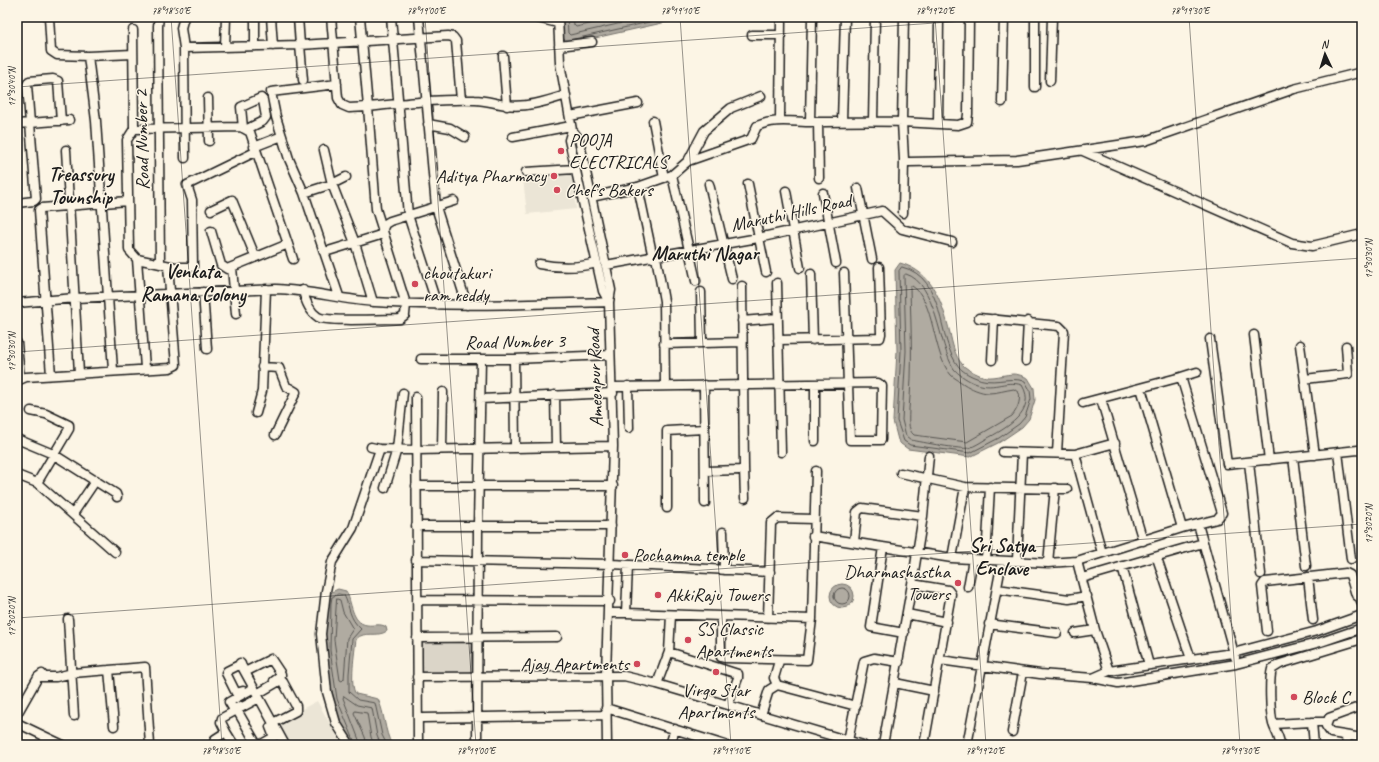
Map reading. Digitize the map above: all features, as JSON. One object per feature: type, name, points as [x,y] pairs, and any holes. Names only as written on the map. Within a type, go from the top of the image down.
[{"type":"street","points":[[49,17],[51,51],[57,55],[88,56],[133,54]]},
{"type":"street","name":"Road Number 2","points":[[145,368],[174,366],[177,362],[171,295],[164,265],[158,128],[159,17]]},
{"type":"street","points":[[184,17],[181,28],[184,48],[185,158]]},
{"type":"street","points":[[225,47],[226,17]]},
{"type":"street","points":[[256,17],[256,45]]},
{"type":"street","points":[[271,17],[273,46]]},
{"type":"street","points":[[298,17],[303,80]]},
{"type":"street","points":[[331,17],[338,98],[342,105],[349,108],[427,101],[461,100],[476,100],[508,106],[525,105],[546,102],[566,95]]},
{"type":"street","points":[[303,290],[305,300],[311,310],[323,318],[400,319],[405,315],[406,304],[382,232],[376,209],[360,17]]},
{"type":"street","points":[[391,17],[408,215],[437,305]]},
{"type":"street","points":[[419,17],[436,207],[467,305]]},
{"type":"street","points":[[533,17],[558,20]]},
{"type":"street","points":[[780,120],[781,17]]},
{"type":"street","points":[[812,17],[814,122],[819,178]]},
{"type":"street","points":[[842,121],[845,17]]},
{"type":"street","points":[[873,121],[874,17]]},
{"type":"street","points":[[903,212],[904,160],[902,122],[904,17]]},
{"type":"street","points":[[938,124],[939,17]]},
{"type":"street","points":[[590,197],[638,187],[668,176],[688,161],[751,139],[757,126],[780,120],[814,122],[873,121],[958,125],[967,122],[969,17]]},
{"type":"street","points":[[1002,102],[1004,17]]},
{"type":"street","points":[[1035,17],[1035,87]]},
{"type":"street","points":[[1050,81],[1052,17]]},
{"type":"street","name":"Ameenpur Road","points":[[558,20],[559,46],[572,128],[569,140],[603,291],[609,302],[610,355],[613,390],[613,446],[610,601],[606,675],[607,745]]},
{"type":"street","points":[[133,30],[134,129],[127,140],[128,201],[129,250],[137,258],[164,265],[192,267],[194,265],[192,200],[187,185],[282,136]]},
{"type":"street","points":[[752,35],[781,35]]},
{"type":"street","points":[[184,48],[333,44],[448,36],[453,37],[456,42],[461,100]]},
{"type":"street","points":[[559,46],[592,42]]},
{"type":"street","points":[[88,56],[96,121],[112,370]]},
{"type":"street","points":[[503,56],[508,106]]},
{"type":"street","points":[[904,160],[909,162],[1017,160],[1145,141],[1294,88],[1362,72]]},
{"type":"street","points":[[17,124],[30,123],[65,121],[58,83],[53,79],[29,81],[27,83],[30,123],[36,199],[34,201],[17,203]]},
{"type":"street","points":[[337,84],[271,92],[276,117],[289,159],[304,193],[339,296]]},
{"type":"street","points":[[688,161],[704,132],[731,108],[761,96]]},
{"type":"street","points":[[208,98],[209,142]]},
{"type":"street","points":[[570,116],[638,103]]},
{"type":"street","points":[[653,121],[690,251],[696,280]]},
{"type":"street","points":[[428,124],[450,128],[465,137]]},
{"type":"street","points":[[134,129],[245,128],[250,132],[293,259]]},
{"type":"street","points":[[17,303],[108,296],[171,295],[266,289],[303,290],[373,302],[406,304],[467,305],[609,302],[611,290],[590,197],[579,139],[572,128],[514,137]]},
{"type":"street","points":[[66,150],[80,373]]},
{"type":"street","points":[[324,150],[332,184],[355,243],[373,302]]},
{"type":"street","points":[[1082,150],[1292,243],[1317,245],[1362,234]]},
{"type":"street","points":[[526,172],[585,173]]},
{"type":"street","points":[[304,193],[332,184],[346,177]]},
{"type":"street","points":[[709,184],[732,279]]},
{"type":"street","points":[[748,184],[766,272]]},
{"type":"street","points":[[638,187],[664,301],[665,386]]},
{"type":"street","points":[[858,188],[872,259]]},
{"type":"street","points":[[786,190],[800,268]]},
{"type":"street","points":[[823,194],[836,263]]},
{"type":"street","points":[[211,210],[232,200],[255,256]]},
{"type":"street","points":[[51,375],[40,210],[42,208],[70,205],[128,201]]},
{"type":"street","points":[[325,252],[377,236],[382,232],[385,224],[408,215],[454,201]]},
{"type":"street","name":"Maruthi Hills Road","points":[[606,265],[758,238],[829,221],[882,211],[902,229],[952,242]]},
{"type":"street","points":[[211,230],[221,265],[227,269],[255,256],[288,244]]},
{"type":"street","points":[[17,343],[19,380],[51,375],[145,368],[137,258]]},
{"type":"street","points":[[539,264],[583,267],[597,262]]},
{"type":"street","points":[[778,340],[878,339],[881,336],[879,267]]},
{"type":"street","points":[[232,268],[236,314]]},
{"type":"street","points":[[480,399],[555,396],[613,390],[628,386],[665,386],[704,385],[743,385],[780,384],[815,384],[848,383],[878,383],[882,386],[881,440],[850,440],[848,383],[846,339],[844,273]]},
{"type":"street","points":[[811,274],[813,340]]},
{"type":"street","points":[[777,283],[781,452]]},
{"type":"street","points":[[742,286],[744,498]]},
{"type":"street","points":[[256,413],[262,395],[266,289]]},
{"type":"street","points":[[202,292],[207,350]]},
{"type":"street","points":[[701,292],[702,342]]},
{"type":"street","points":[[742,320],[777,318]]},
{"type":"street","points":[[979,318],[1028,321],[1059,326],[1064,331],[1057,453]]},
{"type":"street","points":[[992,360],[994,319]]},
{"type":"street","points":[[1026,361],[1028,321]]},
{"type":"street","points":[[1254,335],[1269,460]]},
{"type":"street","points":[[1210,339],[1227,464],[1338,452],[1362,451]]},
{"type":"street","points":[[664,344],[742,342]]},
{"type":"street","points":[[1300,345],[1315,455]]},
{"type":"street","points":[[1305,379],[1348,374],[1346,346]]},
{"type":"street","name":"Road Number 3","points":[[421,359],[514,359],[610,355]]},
{"type":"street","points":[[477,745],[478,526],[481,359]]},
{"type":"street","points":[[514,359],[514,447]]},
{"type":"street","points":[[262,367],[279,368],[286,386],[296,392],[275,435]]},
{"type":"street","points":[[1083,404],[1197,372]]},
{"type":"street","points":[[813,536],[917,551],[952,558],[1017,560],[1048,563],[1078,561],[1182,528],[1217,519],[1222,513],[1181,377]]},
{"type":"street","points":[[815,384],[815,441]]},
{"type":"street","points":[[704,385],[706,471],[705,503]]},
{"type":"street","points":[[628,386],[629,428]]},
{"type":"street","points":[[1141,388],[1182,528]]},
{"type":"street","points":[[442,449],[443,392]]},
{"type":"street","points":[[385,488],[397,449],[403,393]]},
{"type":"street","points":[[555,396],[556,446]]},
{"type":"street","points":[[416,397],[418,745]]},
{"type":"street","points":[[1101,399],[1115,442],[1143,541]]},
{"type":"street","points":[[31,411],[46,414],[69,425],[69,429],[37,483]]},
{"type":"street","points":[[667,508],[666,431],[704,429]]},
{"type":"street","points":[[17,439],[53,454],[96,480],[116,494],[117,497]]},
{"type":"street","points":[[1003,452],[1075,454],[1115,442]]},
{"type":"street","points":[[350,745],[336,723],[326,692],[321,634],[326,591],[332,562],[353,528],[376,448],[416,450],[479,447],[613,446]]},
{"type":"street","points":[[1017,560],[1022,452]]},
{"type":"street","points":[[1338,452],[1351,559]]},
{"type":"street","points":[[1075,454],[1102,553]]},
{"type":"street","points":[[883,745],[899,662],[923,516],[929,456]]},
{"type":"street","points":[[1293,457],[1306,566]]},
{"type":"street","points":[[1249,462],[1261,574]]},
{"type":"street","points":[[706,471],[740,470],[744,468]]},
{"type":"street","points":[[721,616],[720,657],[779,661],[807,660],[812,619],[813,536],[816,471]]},
{"type":"street","points":[[901,473],[965,487],[1067,489]]},
{"type":"street","points":[[17,475],[37,483],[115,552]]},
{"type":"street","points":[[73,514],[96,480]]},
{"type":"street","points":[[416,486],[612,486]]},
{"type":"street","points":[[952,558],[965,487]]},
{"type":"street","points":[[986,560],[990,487]]},
{"type":"street","points":[[1048,563],[1055,488]]},
{"type":"street","points":[[854,542],[857,512],[862,508],[923,516]]},
{"type":"street","points":[[768,618],[771,522],[777,518],[814,519]]},
{"type":"street","points":[[1198,524],[1236,664]]},
{"type":"street","points":[[416,526],[611,526]]},
{"type":"street","points":[[723,532],[724,570]]},
{"type":"street","points":[[1082,578],[1122,566],[1157,558],[1203,543]]},
{"type":"street","points":[[883,547],[871,627],[904,633]]},
{"type":"street","points":[[1157,558],[1191,659]]},
{"type":"street","points":[[968,587],[973,559]]},
{"type":"street","points":[[416,560],[611,564],[770,572]]},
{"type":"street","points":[[967,745],[1002,560]]},
{"type":"street","points":[[1078,561],[1096,630],[1109,671]]},
{"type":"street","points":[[626,613],[628,566]]},
{"type":"street","points":[[1122,566],[1148,665]]},
{"type":"street","points":[[1267,632],[1263,584],[1265,582],[1349,574],[1356,595],[1361,601]]},
{"type":"street","points":[[1308,577],[1313,620]]},
{"type":"street","points":[[912,584],[948,590],[951,594],[924,745]]},
{"type":"street","points":[[996,589],[1070,598],[1087,596]]},
{"type":"street","points":[[416,600],[610,601]]},
{"type":"street","points":[[609,613],[812,619]]},
{"type":"street","points":[[907,614],[947,622]]},
{"type":"street","points":[[657,684],[669,652],[671,615]]},
{"type":"street","points":[[1093,678],[1109,671],[1234,653],[1317,631],[1362,616]]},
{"type":"street","points":[[68,619],[74,716]]},
{"type":"street","points":[[989,624],[1057,633]]},
{"type":"street","points":[[940,660],[1023,672],[1093,678],[1118,683],[1236,664],[1321,642],[1362,628]]},
{"type":"street","points":[[1075,633],[1096,630]]},
{"type":"street","points":[[1317,631],[1321,642]]},
{"type":"street","points":[[417,638],[557,637]]},
{"type":"street","points":[[1280,745],[1278,735],[1273,724],[1270,685],[1272,669],[1280,664],[1362,639]]},
{"type":"street","points":[[669,652],[738,674],[738,678],[728,705]]},
{"type":"street","points":[[848,741],[864,661],[874,658],[899,662]]},
{"type":"street","points":[[234,745],[221,722],[222,718],[237,710],[254,693],[281,676],[281,673],[271,659],[243,670],[226,672],[235,693],[254,693],[281,680],[283,682],[296,706],[296,711],[273,723]]},
{"type":"street","points":[[777,685],[774,678],[779,661]]},
{"type":"street","points":[[17,714],[38,677],[56,677],[72,673],[145,667],[150,745]]},
{"type":"street","points":[[109,670],[114,726]]},
{"type":"street","points":[[243,670],[255,672]]},
{"type":"street","points":[[243,670],[266,716],[279,737]]},
{"type":"street","points":[[1012,732],[1023,672]]},
{"type":"street","points":[[417,677],[624,676],[657,684],[863,745]]},
{"type":"street","points":[[895,683],[934,690]]},
{"type":"street","points":[[761,715],[769,690],[777,685],[856,706]]},
{"type":"street","points":[[1273,724],[1326,722],[1334,716],[1362,706]]},
{"type":"street","points":[[237,710],[257,745]]},
{"type":"street","points":[[423,718],[606,712],[675,729],[702,742],[725,745]]},
{"type":"street","points":[[266,716],[273,723],[279,737]]},
{"type":"street","points":[[1312,722],[1314,745]]},
{"type":"street","points":[[1326,722],[1327,730],[1347,741],[1362,738]]},
{"type":"street","points":[[17,723],[63,745]]},
{"type":"street","points":[[670,745],[675,729]]},
{"type":"street","points":[[213,745],[215,739],[226,732]]},
{"type":"street","points":[[43,745],[46,737]]},
{"type":"street","points":[[260,745],[274,737],[279,737]]},
{"type":"street","points":[[269,745],[279,737]]},
{"type":"shaded area","points":[[572,172],[576,209],[527,214],[523,178]]},
{"type":"shaded area","points":[[418,640],[472,641],[471,673],[421,673]]},
{"type":"shaded area","points":[[317,701],[342,745],[291,745],[278,722]]},
{"type":"water","points":[[559,17],[689,17],[559,46]]},
{"type":"water","points":[[900,263],[921,273],[934,290],[947,321],[956,353],[963,365],[973,372],[985,377],[1013,374],[1020,375],[1028,378],[1034,388],[1035,400],[1029,419],[1022,427],[1000,442],[970,457],[908,449],[898,440],[893,421],[897,351],[895,270]]},
{"type":"water","points":[[842,584],[847,585],[853,591],[853,601],[847,607],[842,608],[837,607],[831,601],[830,596],[831,591],[837,585]]},
{"type":"water","points":[[338,589],[346,591],[355,616],[358,620],[367,625],[382,625],[386,627],[387,631],[383,633],[367,634],[356,639],[353,684],[356,694],[378,699],[387,734],[392,745],[352,745],[337,712],[327,663],[325,618],[328,596]]},
{"type":"place","name":"POOJA ELECTRICALS","points":[[561,151]]},
{"type":"place","name":"Aditya Pharmacy","points":[[554,176]]},
{"type":"place","name":"Chef's Bakers","points":[[557,190]]},
{"type":"place","name":"choutakuri ram reddy","points":[[415,284]]},
{"type":"place","name":"Pochamma temple","points":[[625,555]]},
{"type":"place","name":"Dharmashastha Towers","points":[[958,583]]},
{"type":"place","name":"AkkiRaju Towers","points":[[658,595]]},
{"type":"place","name":"SS Classic Apartments","points":[[688,640]]},
{"type":"place","name":"Ajay Apartments","points":[[637,664]]},
{"type":"place","name":"Virgo Star Apartments","points":[[716,672]]},
{"type":"place","name":"Block C","points":[[1294,697]]},
{"type":"district","name":"Treassury Township","points":[[81,186]]},
{"type":"district","name":"Maruthi Nagar","points":[[705,253]]},
{"type":"district","name":"Venkata Ramana Colony","points":[[193,282]]},
{"type":"district","name":"Sri Satya Enclave","points":[[1002,556]]}]
